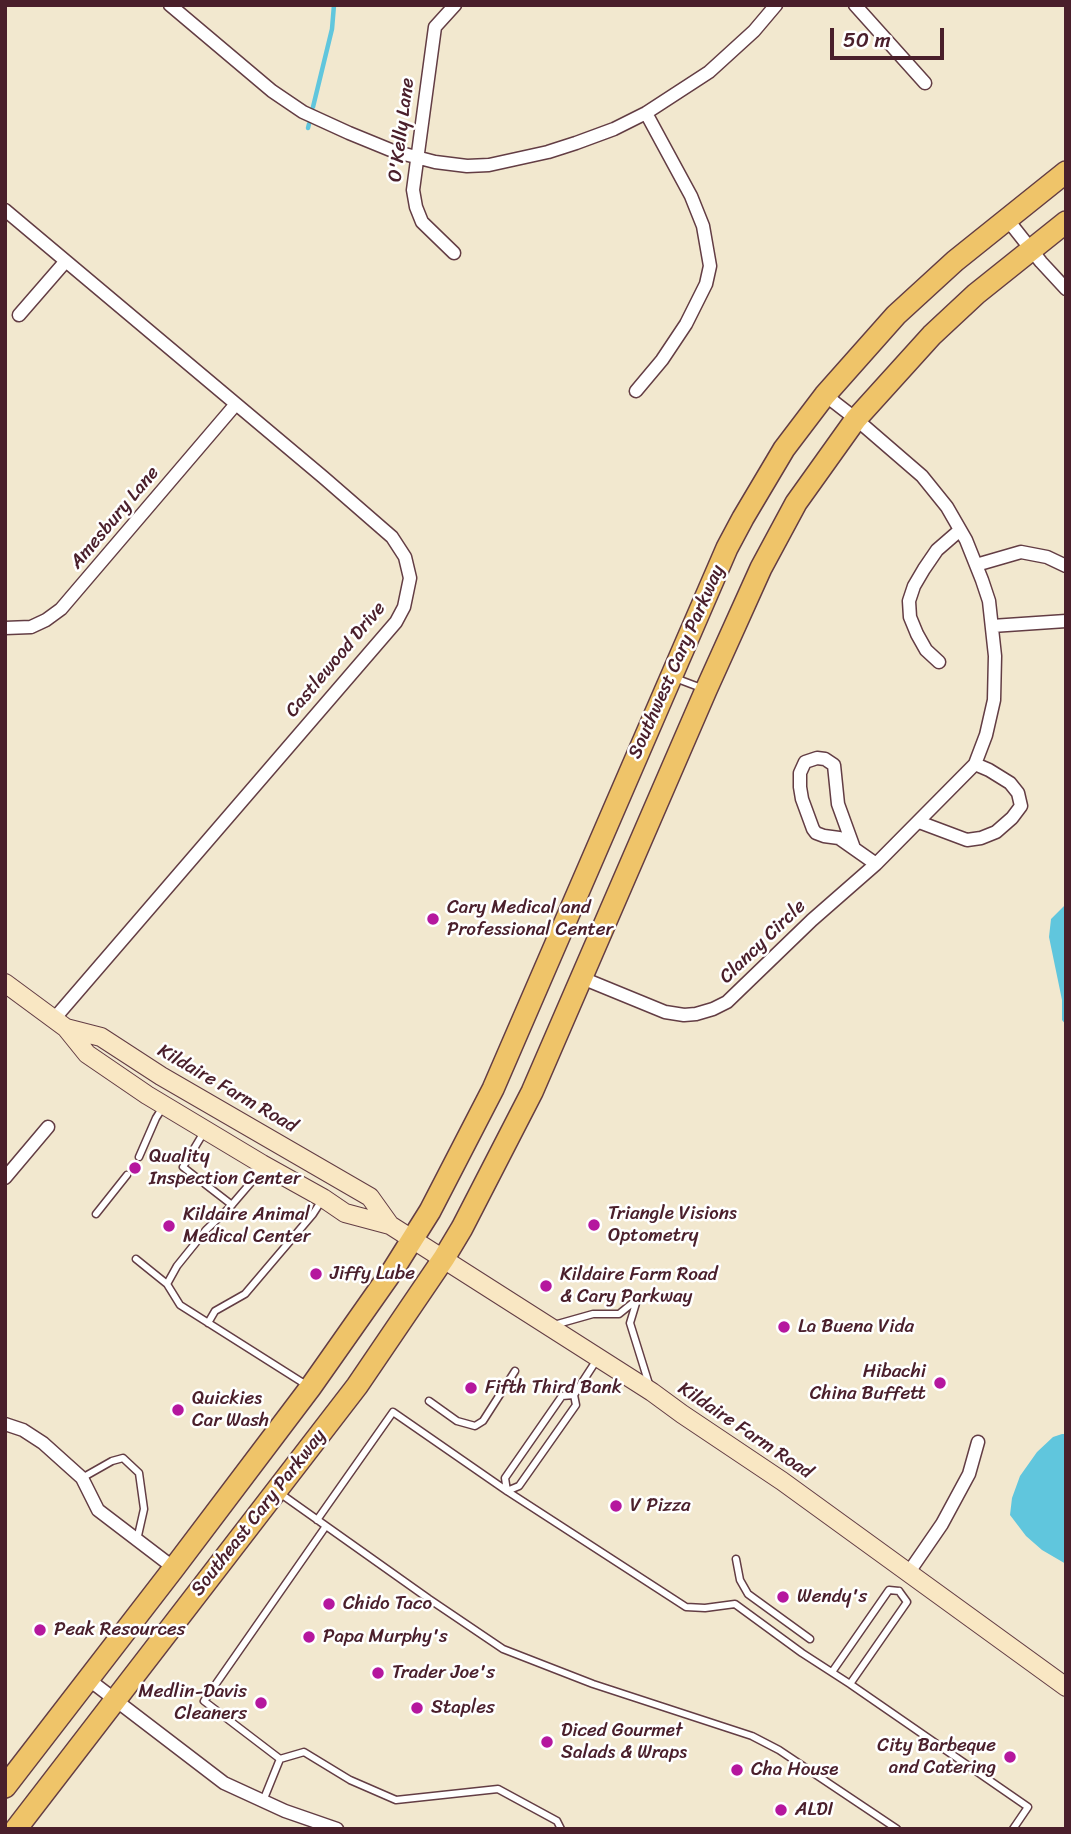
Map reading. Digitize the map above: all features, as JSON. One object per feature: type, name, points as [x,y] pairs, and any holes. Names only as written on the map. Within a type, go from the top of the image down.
[{"type":"main road","name":"Southwest Cary Parkway","points":[[413,1240],[493,1089],[722,559],[784,449],[825,395],[896,315],[956,261],[1066,172]]},
{"type":"main road","name":"Southwest Cary Parkway","points":[[444,1258],[532,1092],[706,690],[761,568],[796,503],[856,419],[932,335],[976,294],[1066,222]]},
{"type":"main road","name":"Kildaire Farm Road","points":[[5,983],[60,1024],[86,1054],[164,1105],[345,1213],[390,1225],[652,1392],[782,1480],[1066,1686]]},
{"type":"main road","name":"Kildaire Farm Road","points":[[60,1024],[101,1037],[161,1076],[370,1197],[390,1225]]},
{"type":"main road","name":"Southeast Cary Parkway","points":[[5,1787],[310,1388],[413,1240]]},
{"type":"main road","name":"Southeast Cary Parkway","points":[[16,1829],[357,1386],[444,1258]]},
{"type":"street","points":[[170,5],[272,91],[303,112],[393,151],[451,164],[489,164],[548,152],[614,129],[646,113],[709,72],[754,32],[776,5]]},
{"type":"street","name":"O'Kelly Lane","points":[[454,253],[422,222],[413,190],[435,27],[455,5]]},
{"type":"street","points":[[855,5],[925,83]]},
{"type":"street","points":[[636,391],[662,360],[686,324],[703,292],[710,266],[703,226],[691,197],[646,113]]},
{"type":"street","name":"Castlewood Drive","points":[[5,210],[392,537],[408,566],[410,578],[404,607],[396,622],[60,1024]]},
{"type":"street","points":[[1007,219],[1066,289]]},
{"type":"street","points":[[19,315],[65,262]]},
{"type":"street","name":"Clancy Circle","points":[[582,978],[665,1012],[695,1014],[727,1002],[812,920],[876,864],[975,764],[986,735],[994,700],[995,656],[989,601],[976,565],[947,507],[922,476],[825,395]]},
{"type":"street","name":"Amesbury Lane","points":[[5,628],[31,627],[61,609],[236,404]]},
{"type":"street","points":[[939,662],[926,650],[917,635],[910,617],[909,601],[923,569],[937,550],[960,530]]},
{"type":"street","points":[[976,565],[1021,552],[1047,557],[1066,566]]},
{"type":"street","points":[[992,626],[1066,621]]},
{"type":"street","points":[[854,848],[838,804],[834,765],[825,759],[817,758],[805,762],[800,774],[800,787],[813,829],[816,833],[839,838],[876,864]]},
{"type":"street","points":[[919,822],[967,840],[996,832],[1012,818],[1021,806],[1018,793],[1010,783],[975,764]]},
{"type":"street","points":[[5,1178],[48,1127]]},
{"type":"street","points":[[5,1424],[23,1430],[43,1443],[82,1478],[98,1510],[174,1568]]},
{"type":"street","points":[[909,1572],[942,1524],[969,1474],[978,1442]]},
{"type":"street","points":[[88,1679],[224,1783],[285,1811],[333,1828]]},
{"type":"lane","points":[[671,676],[706,690]]},
{"type":"lane","points":[[139,1157],[164,1105]]},
{"type":"lane","points":[[205,1130],[183,1167],[232,1205]]},
{"type":"lane","points":[[167,1284],[184,1257],[254,1179],[262,1164]]},
{"type":"lane","points":[[96,1214],[127,1175]]},
{"type":"lane","points":[[208,1323],[215,1311],[245,1294],[313,1214],[323,1198]]},
{"type":"lane","points":[[136,1259],[167,1284],[180,1305],[310,1388]]},
{"type":"lane","points":[[549,1327],[593,1314],[619,1314],[637,1300],[630,1324],[652,1392]]},
{"type":"lane","points":[[573,1395],[598,1358]]},
{"type":"lane","points":[[429,1401],[457,1421],[475,1426],[484,1420],[515,1371]]},
{"type":"lane","points":[[507,1491],[519,1486],[576,1405],[573,1395]]},
{"type":"lane","points":[[507,1491],[505,1478],[562,1396],[573,1395]]},
{"type":"lane","points":[[317,1520],[393,1412],[507,1491],[685,1606],[705,1608],[735,1604],[802,1654],[1028,1807],[1013,1829]]},
{"type":"lane","points":[[82,1478],[112,1461],[124,1458],[139,1473],[144,1509],[137,1540]]},
{"type":"lane","points":[[277,1490],[503,1649],[593,1685],[752,1736],[779,1750],[897,1829]]},
{"type":"lane","points":[[280,1759],[204,1701],[326,1526]]},
{"type":"lane","points":[[736,1559],[740,1580],[748,1594],[810,1639]]},
{"type":"lane","points":[[899,1591],[909,1572]]},
{"type":"lane","points":[[832,1672],[889,1590],[899,1591],[907,1602],[850,1684]]},
{"type":"lane","points":[[280,1759],[304,1752],[350,1780],[396,1800],[498,1789],[557,1821],[561,1829]]},
{"type":"lane","points":[[263,1801],[280,1759]]},
{"type":"water","points":[[1066,904],[1066,1025],[1062,1020],[1062,1000],[1049,937],[1051,919]]},
{"type":"water","points":[[1066,1434],[1066,1564],[1042,1550],[1026,1536],[1010,1515],[1012,1498],[1020,1476],[1037,1452],[1053,1437]]},
{"type":"waterway","points":[[313,107],[332,29],[334,5]]},
{"type":"waterway","points":[[308,128],[309,124]]},
{"type":"place","name":"Cary Medical and Professional Center","points":[[433,919]]},
{"type":"place","name":"Quality Inspection Center","points":[[135,1168]]},
{"type":"place","name":"Triangle Visions Optometry","points":[[594,1225]]},
{"type":"place","name":"Kildaire Animal Medical Center","points":[[169,1226]]},
{"type":"place","name":"Jiffy Lube","points":[[316,1274]]},
{"type":"place","name":"Kildaire Farm Road & Cary Parkway","points":[[546,1286]]},
{"type":"place","name":"La Buena Vida","points":[[784,1327]]},
{"type":"place","name":"Hibachi China Buffett","points":[[940,1383]]},
{"type":"place","name":"Fifth Third Bank","points":[[471,1388]]},
{"type":"place","name":"Quickies Car Wash","points":[[178,1410]]},
{"type":"place","name":"V Pizza","points":[[616,1506]]},
{"type":"place","name":"Wendy's","points":[[783,1597]]},
{"type":"place","name":"Chido Taco","points":[[329,1604]]},
{"type":"place","name":"Peak Resources","points":[[40,1630]]},
{"type":"place","name":"Papa Murphy's","points":[[309,1637]]},
{"type":"place","name":"Trader Joe's","points":[[378,1673]]},
{"type":"place","name":"Medlin-Davis Cleaners","points":[[261,1703]]},
{"type":"place","name":"Staples","points":[[417,1708]]},
{"type":"place","name":"Diced Gourmet Salads & Wraps","points":[[547,1742]]},
{"type":"place","name":"City Barbeque and Catering","points":[[1010,1757]]},
{"type":"place","name":"Cha House","points":[[737,1770]]},
{"type":"place","name":"ALDI","points":[[781,1810]]}]
